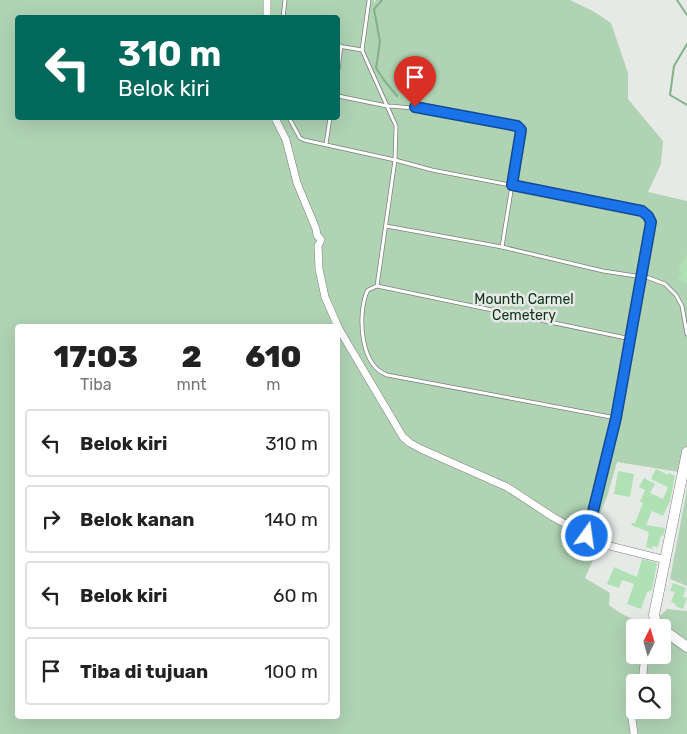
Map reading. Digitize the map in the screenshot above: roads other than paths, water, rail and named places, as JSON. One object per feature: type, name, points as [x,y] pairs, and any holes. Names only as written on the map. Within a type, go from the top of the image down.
[{"type":"main road","points":[[655,619],[654,615],[687,452]]},
{"type":"main road","points":[[671,636],[687,647]]},
{"type":"street","points":[[267,15],[268,0]]},
{"type":"street","points":[[276,120],[286,140],[297,183],[317,235],[321,240],[318,246],[319,269],[325,297],[337,324]]},
{"type":"street","points":[[340,331],[403,437],[410,444],[507,487],[553,517],[587,536],[614,547],[666,560]]},
{"type":"street","points":[[632,719],[634,733]]},
{"type":"lane","points":[[283,15],[285,0]]},
{"type":"lane","points":[[369,0],[362,50],[396,126],[395,160],[377,286]]},
{"type":"lane","points":[[340,46],[362,50]]},
{"type":"lane","points":[[340,96],[387,106],[415,107],[517,126],[521,130],[502,247]]},
{"type":"lane","points":[[290,120],[300,138],[432,170],[642,211],[648,216],[651,222],[616,418],[587,536]]},
{"type":"lane","points":[[326,144],[330,120]]},
{"type":"lane","points":[[386,226],[502,247],[604,271],[641,277],[665,284],[676,295],[682,306],[687,334]]},
{"type":"lane","points":[[616,418],[379,372],[363,340],[362,326],[366,294],[368,290],[377,286],[631,339]]},
{"type":"waterway","points":[[382,0],[374,9],[380,42],[376,68],[397,96]]},
{"type":"waterway","points":[[677,0],[687,15]]},
{"type":"waterway","points":[[687,44],[674,66],[670,95],[687,105]]},
{"type":"park label","name":"Mounth Carmel Cemetery","points":[[524,308]]}]
